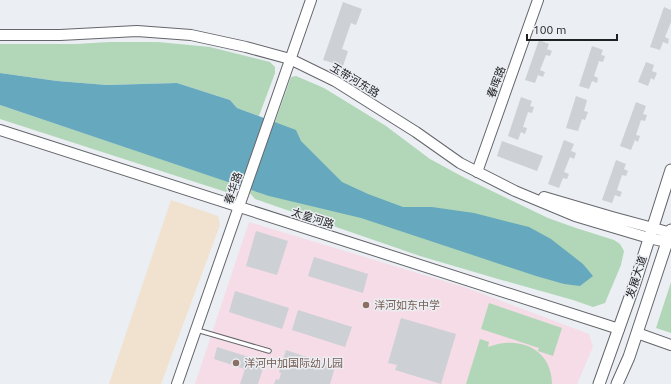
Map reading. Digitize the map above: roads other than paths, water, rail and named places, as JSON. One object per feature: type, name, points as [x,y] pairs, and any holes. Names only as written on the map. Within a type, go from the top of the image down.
[{"type":"main road","name":"发展大道","points":[[599,384],[619,330],[671,170]]},
{"type":"main road","name":"发展大道","points":[[617,384],[638,330],[670,236]]},
{"type":"street","name":"春华路","points":[[177,384],[311,0]]},
{"type":"street","name":"春晖路","points":[[478,169],[538,0]]},
{"type":"street","name":"玉带河东路","points":[[0,30],[31,31],[127,28],[177,30],[232,39],[291,56],[336,75],[373,97],[478,169],[549,199],[651,233],[670,236]]},
{"type":"street","name":"玉带河东路","points":[[0,35],[60,35],[137,31],[191,35],[291,56]]},
{"type":"street","name":"太皇河路","points":[[0,130],[619,330]]},
{"type":"street","points":[[638,330],[671,338]]},
{"type":"street","points":[[638,330],[671,345]]},
{"type":"lane","points":[[196,330],[269,351]]},
{"type":"water","points":[[0,73],[57,81],[107,85],[177,83],[230,100],[237,108],[296,130],[301,141],[342,182],[368,194],[403,207],[432,207],[474,213],[529,227],[551,239],[583,264],[593,276],[580,286],[564,284],[536,276],[361,218],[269,196],[0,105]]},
{"type":"place","name":"洋河如东中学","points":[[366,305]]},
{"type":"place","name":"洋河中加国际幼儿园","points":[[236,363]]}]
